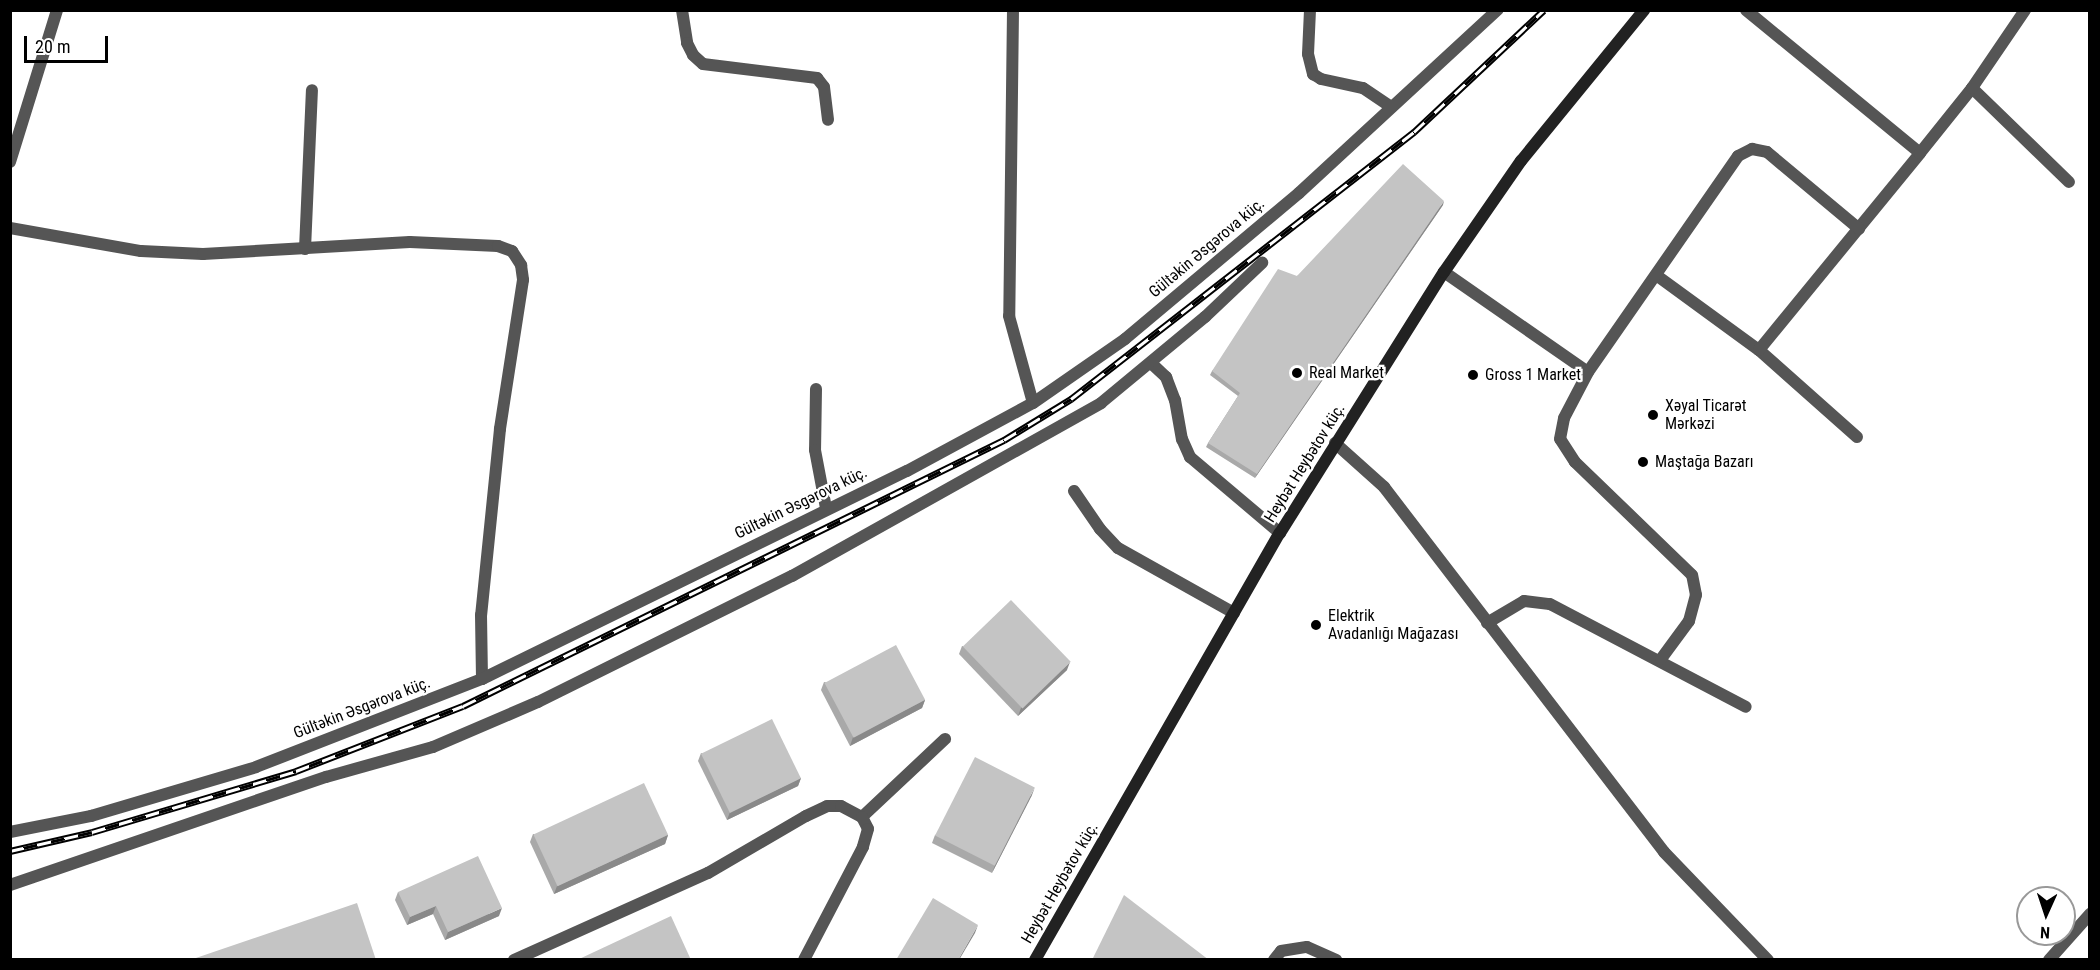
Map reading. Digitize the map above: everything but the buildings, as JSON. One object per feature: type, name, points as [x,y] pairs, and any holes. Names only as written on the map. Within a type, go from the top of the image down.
[{"type":"main road","name":"Heybət Heybətov küç.","points":[[1035,960],[1280,533],[1444,272],[1521,161],[1644,10]]},
{"type":"street","points":[[10,162],[57,10]]},
{"type":"street","points":[[682,10],[687,43],[693,56],[703,64],[817,78],[824,87],[828,120]]},
{"type":"street","points":[[1013,10],[1009,316],[1033,403]]},
{"type":"street","points":[[1310,10],[1308,54],[1313,74],[1321,80],[1363,88],[1391,107]]},
{"type":"street","name":"Gültəkin Əsgərova küç.","points":[[10,832],[91,816],[256,767],[482,679],[826,508],[907,471],[1033,403],[1125,339],[1299,194],[1497,10]]},
{"type":"street","points":[[1746,10],[1920,153]]},
{"type":"street","points":[[1759,350],[1972,88],[2025,10]]},
{"type":"street","points":[[1972,88],[2069,182]]},
{"type":"street","points":[[305,249],[312,90]]},
{"type":"street","points":[[1661,659],[1689,621],[1696,595],[1692,575],[1575,462],[1560,439],[1564,418],[1588,372],[1738,156],[1752,148],[1767,152],[1859,229]]},
{"type":"street","points":[[10,228],[141,251],[203,254],[410,242],[498,246],[512,251],[521,264],[523,280],[500,429],[481,615],[482,679]]},
{"type":"street","points":[[10,885],[326,777],[433,747],[538,702],[802,570],[1101,402],[1151,363],[1262,263]]},
{"type":"street","points":[[1444,272],[1588,372]]},
{"type":"street","points":[[1656,275],[1759,350],[1857,436]]},
{"type":"street","points":[[1151,363],[1166,377],[1176,400],[1182,439],[1190,458],[1280,533]]},
{"type":"street","points":[[816,390],[816,468],[826,508]]},
{"type":"street","points":[[1335,444],[1384,487],[1486,623],[1664,852],[1767,960]]},
{"type":"street","points":[[1074,491],[1100,529],[1118,548],[1234,613]]},
{"type":"street","points":[[1486,623],[1524,601],[1550,604],[1661,659],[1746,707]]},
{"type":"street","points":[[862,817],[945,739]]},
{"type":"street","points":[[514,960],[708,873],[827,806],[841,806],[862,817],[868,829],[863,847],[804,960]]},
{"type":"street","points":[[2049,960],[2090,914]]},
{"type":"street","points":[[1274,960],[1281,951],[1308,947],[1336,960]]},
{"type":"railway","points":[[10,851],[92,832],[296,771],[463,706],[1004,440],[1071,399],[1414,132],[1544,10]]},
{"type":"place","name":"Real Market","points":[[1297,373]]},
{"type":"place","name":"Gross 1 Market","points":[[1473,375]]},
{"type":"place","name":"Xəyal Ticarət Mərkəzi","points":[[1653,415]]},
{"type":"place","name":"Maştağa Bazarı","points":[[1643,462]]},
{"type":"place","name":"Elektrik Avadanlığı Mağazası","points":[[1316,625]]}]
